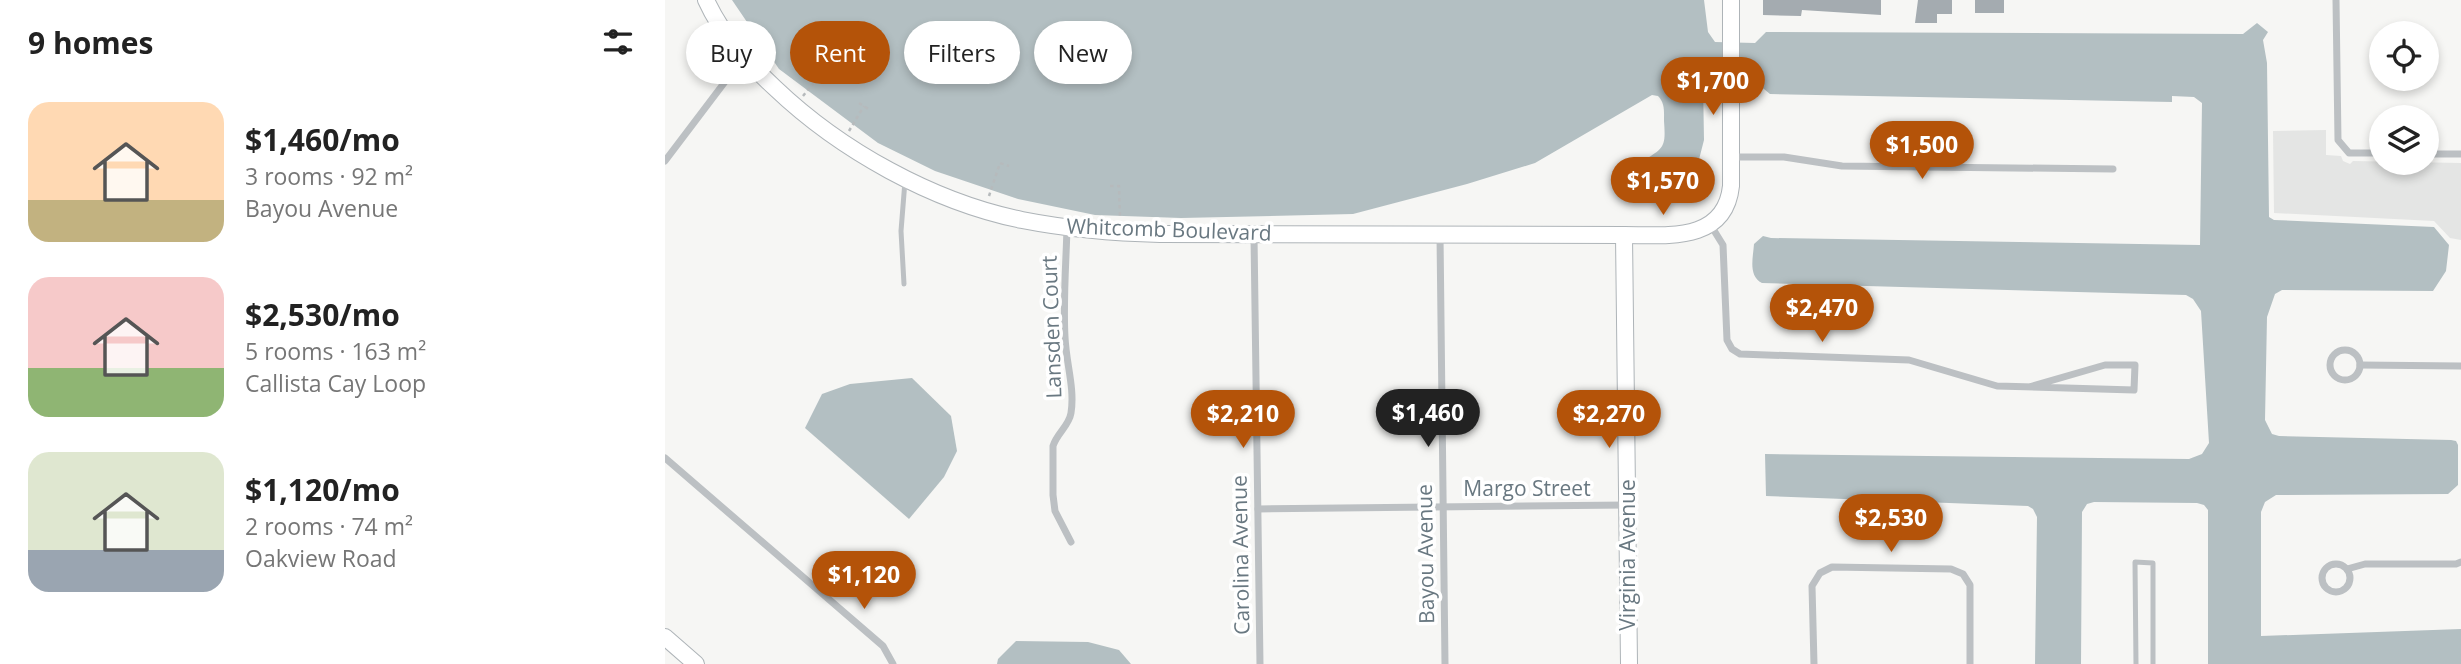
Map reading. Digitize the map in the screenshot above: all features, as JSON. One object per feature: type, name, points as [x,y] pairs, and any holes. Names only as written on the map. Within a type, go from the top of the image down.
[{"type":"street","name":"Whitcomb Boulevard","points":[[706,0],[717,21]]},
{"type":"street","points":[[1731,0],[1730,196],[1722,213],[1710,224],[1723,245],[1727,340],[1732,349],[1740,354],[1909,360],[1997,386],[2029,387],[2134,390],[2135,365],[2105,365],[2029,387]]},
{"type":"street","points":[[2336,0],[2337,134],[2340,144],[2349,153],[2369,153]]},
{"type":"street","points":[[665,160],[723,84]]},
{"type":"street","name":"Whitcomb Boulevard","points":[[771,84],[836,138],[906,178],[998,213],[1067,228],[1160,234],[1624,235],[1685,234],[1710,224]]},
{"type":"street","points":[[2439,154],[2461,154]]},
{"type":"street","points":[[1731,157],[1784,157],[1842,166],[2113,169]]},
{"type":"street","name":"Lansden Court","points":[[1067,228],[1065,337],[1071,385],[1071,412],[1053,446],[1052,495],[1055,510],[1071,542]]},
{"type":"street","name":"Bayou Avenue","points":[[1440,234],[1444,664]]},
{"type":"street","name":"Carolina Avenue","points":[[1254,235],[1260,664]]},
{"type":"street","name":"Virginia Avenue","points":[[1624,235],[1629,664]]},
{"type":"street","points":[[2344,350],[2353,353],[2360,365],[2356,374],[2348,379],[2335,375],[2330,367],[2335,354],[2344,350]]},
{"type":"street","points":[[2360,365],[2461,366]]},
{"type":"street","points":[[665,458],[883,646],[893,664]]},
{"type":"street","name":"Margo Street","points":[[1258,509],[1628,505]]},
{"type":"street","points":[[2347,569],[2365,564],[2461,562]]},
{"type":"street","points":[[1814,664],[1812,586],[1815,578],[1826,569],[1845,567],[1951,569],[1963,574],[1970,585],[1971,664]]},
{"type":"street","points":[[665,637],[687,661]]},
{"type":"lane","points":[[904,284],[901,231],[906,178]]},
{"type":"lane","points":[[2136,664],[2136,562],[2153,563],[2153,664]]},
{"type":"path","points":[[803,96],[813,84]]},
{"type":"path","points":[[859,103],[870,110]]},
{"type":"path","points":[[849,131],[865,107]]},
{"type":"path","points":[[989,196],[1000,163],[1009,166]]},
{"type":"path","points":[[1109,186],[1119,186],[1121,225]]},
{"type":"shaded area","points":[[732,0],[1704,0],[1708,32],[1715,42],[1755,43],[1766,32],[2243,34],[2257,23],[2268,32],[2263,40],[2267,63],[2269,217],[2274,220],[2434,227],[2449,245],[2446,271],[2433,291],[2282,290],[2275,294],[2267,317],[2265,420],[2272,434],[2279,436],[2451,440],[2458,445],[2458,485],[2448,494],[2276,495],[2265,502],[2261,512],[2261,636],[2461,629],[2461,664],[2208,664],[2208,510],[2197,503],[2094,502],[2087,504],[2082,512],[2081,664],[2035,664],[2037,517],[2033,509],[2028,506],[1766,496],[1765,454],[2189,459],[2202,454],[2209,443],[2201,311],[2193,299],[2186,295],[1762,283],[1755,276],[1752,266],[1754,244],[1763,236],[2200,245],[2202,103],[2194,97],[2172,96],[2172,102],[1770,94],[1746,74],[1711,72],[1703,83],[1704,140],[1695,175],[1699,188],[1697,196],[1688,199],[1649,202],[1630,194],[1626,185],[1633,168],[1659,150],[1664,142],[1663,104],[1658,96],[1652,95],[1535,163],[1353,214],[1181,218],[1095,215],[1018,199],[935,171],[878,143],[799,84],[890,84],[890,21],[790,21],[790,77],[776,65],[776,21],[746,21]]},
{"type":"shaded area","points":[[2326,130],[2326,155],[2341,156],[2343,161],[2350,164],[2353,161],[2369,161],[2369,175],[2439,175],[2439,163],[2461,163],[2461,240],[2450,238],[2434,221],[2274,213],[2273,131]]},
{"type":"shaded area","points":[[912,378],[951,416],[957,451],[944,477],[909,519],[805,428],[822,394],[850,384]]},
{"type":"shaded area","points":[[1016,641],[1088,642],[1119,650],[1131,664],[997,664],[998,659]]},
{"type":"building","points":[[1763,0],[1881,0],[1881,15],[1802,10],[1801,16],[1763,15]]},
{"type":"building","points":[[1918,0],[1952,0],[1952,14],[1937,14],[1937,23],[1915,23]]},
{"type":"building","points":[[1975,0],[2004,0],[2004,13],[1975,13]]}]
